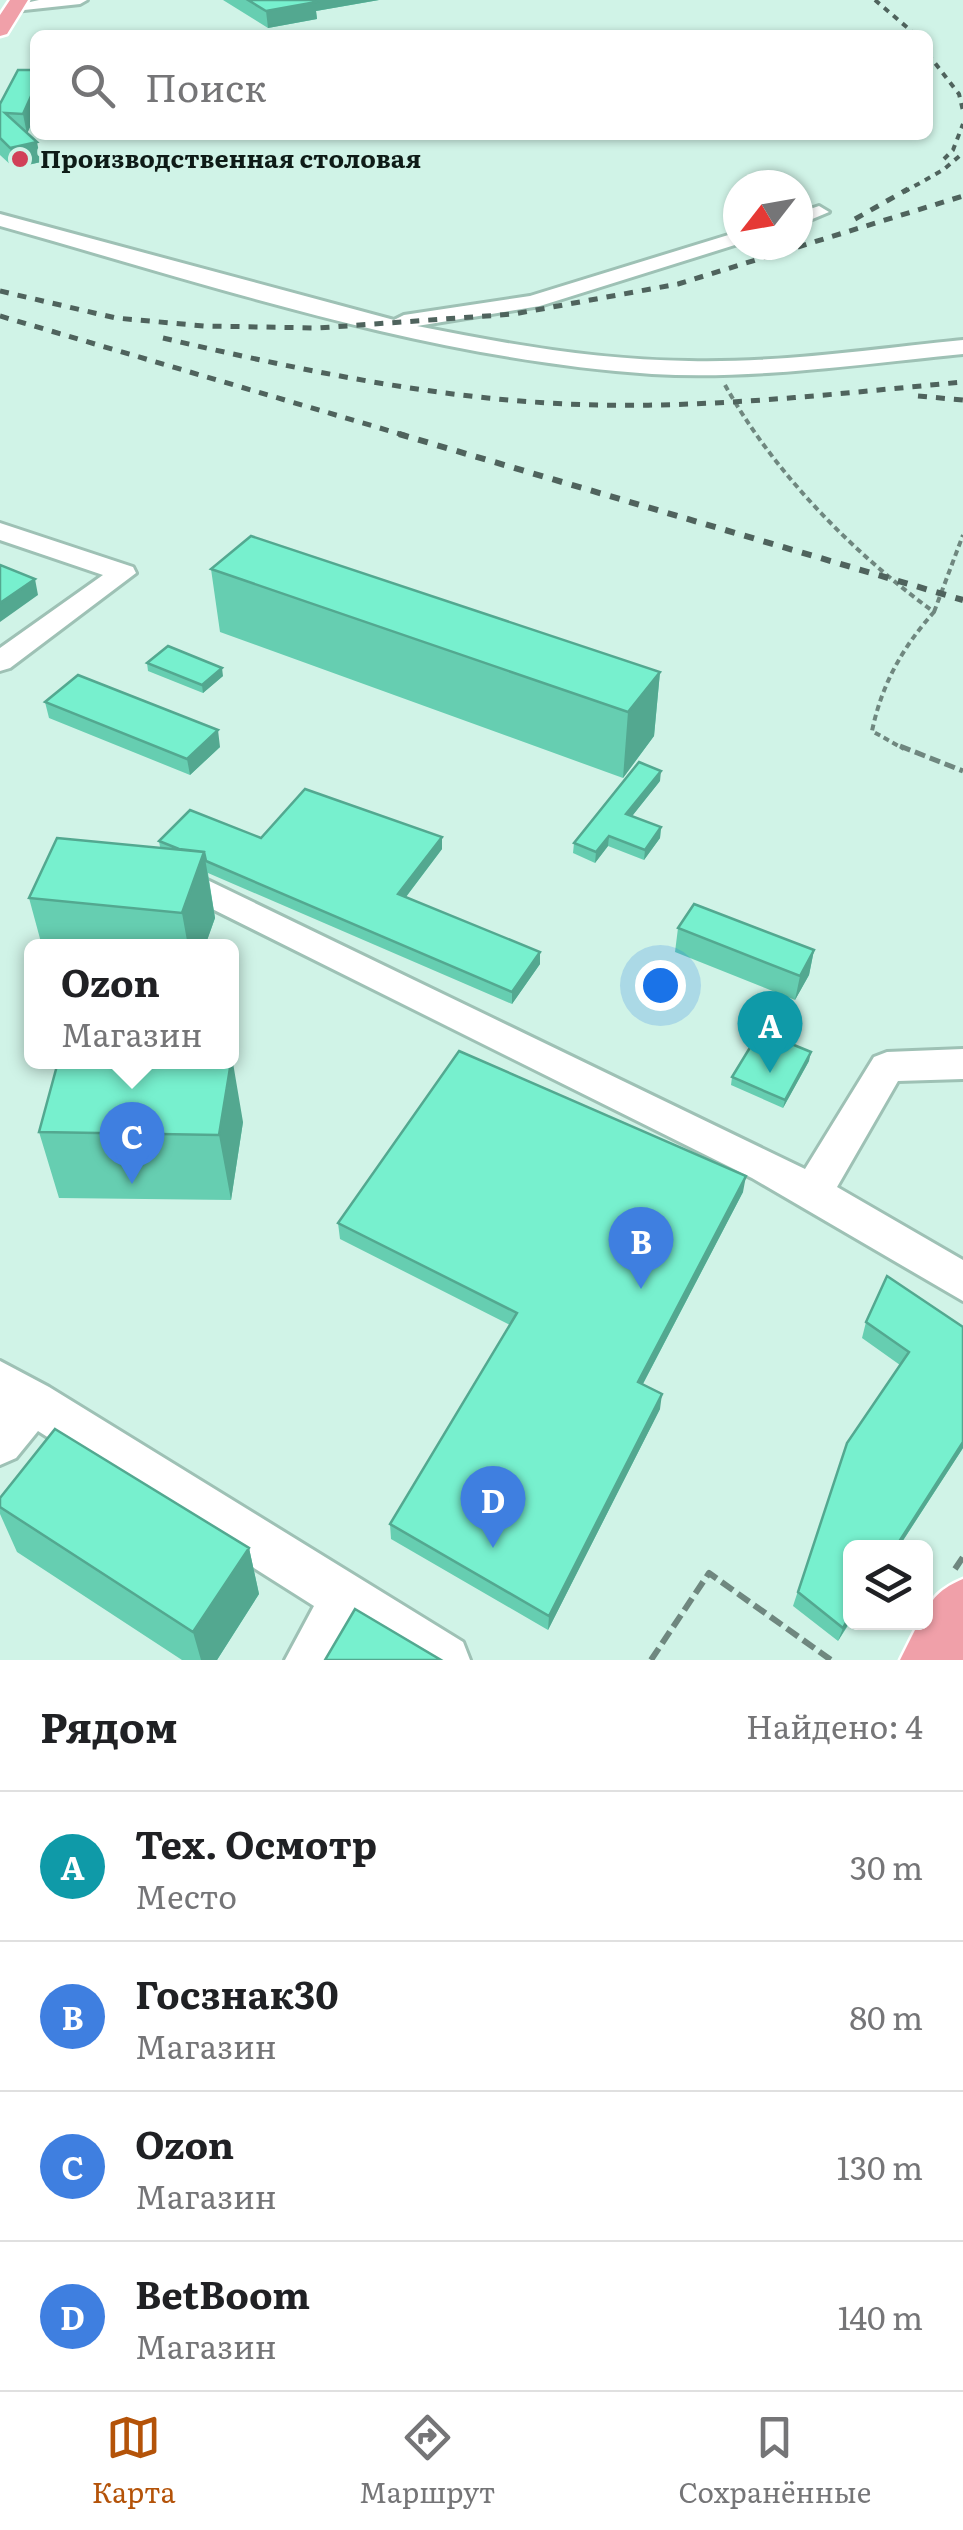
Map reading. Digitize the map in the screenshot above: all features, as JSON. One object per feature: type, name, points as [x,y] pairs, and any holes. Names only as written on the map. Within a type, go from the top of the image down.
[{"type":"main road","points":[[0,30],[17,4]]},
{"type":"main road","points":[[931,1660],[963,1609]]},
{"type":"street","points":[[17,4],[80,0]]},
{"type":"street","points":[[813,214],[819,212]]},
{"type":"street","points":[[0,220],[384,324],[506,352],[650,366],[716,368],[963,347]]},
{"type":"street","points":[[384,324],[533,302],[723,243]]},
{"type":"street","points":[[0,531],[123,573],[0,662]]},
{"type":"street","points":[[151,864],[766,1166],[963,1282]]},
{"type":"street","points":[[812,1193],[887,1067],[963,1064]]},
{"type":"street","points":[[0,1443],[16,1392],[446,1660]]},
{"type":"street","points":[[310,1660],[348,1599]]},
{"type":"path","points":[[716,368],[748,428],[790,480],[910,595],[934,612]]},
{"type":"path","points":[[963,535],[934,612],[917,630],[880,688],[872,732],[910,752],[963,771]]},
{"type":"path","points":[[652,1660],[710,1573],[831,1660]]},
{"type":"building","points":[[248,0],[312,0],[316,2],[266,11]]},
{"type":"building","points":[[18,70],[30,70],[30,98],[23,114],[5,113],[30,140],[37,142],[10,148],[0,138],[0,104]]},
{"type":"building","points":[[251,536],[660,672],[628,712],[211,569]]},
{"type":"building","points":[[0,565],[35,579],[0,603]]},
{"type":"building","points":[[168,646],[222,668],[202,685],[147,663]]},
{"type":"building","points":[[78,675],[218,730],[187,759],[45,702]]},
{"type":"building","points":[[639,762],[661,771],[626,814],[661,827],[645,850],[609,836],[596,852],[574,843]]},
{"type":"building","points":[[305,789],[442,837],[398,894],[540,952],[512,992],[206,861],[204,852],[179,849],[159,841],[190,810],[261,838]]},
{"type":"building","points":[[57,838],[204,852],[182,913],[29,898]]},
{"type":"building","points":[[694,904],[814,950],[800,976],[678,928]]},
{"type":"building","points":[[760,1031],[811,1052],[785,1100],[732,1077]]},
{"type":"building","points":[[459,1051],[746,1176],[638,1382],[662,1394],[549,1616],[390,1524],[517,1313],[338,1223]]},
{"type":"building","points":[[56,1069],[230,1069],[219,1135],[39,1132]]},
{"type":"building","points":[[887,1276],[963,1327],[963,1442],[900,1540],[843,1540],[843,1628],[798,1592],[847,1443],[909,1352],[866,1322]]},
{"type":"building","points":[[55,1429],[249,1548],[193,1632],[0,1507],[0,1498]]},
{"type":"building","points":[[355,1609],[441,1660],[325,1660]]},
{"type":"railway","points":[[875,0],[910,30]]},
{"type":"railway","points":[[933,60],[959,94],[963,111]]},
{"type":"railway","points":[[944,159],[953,150],[963,124]]},
{"type":"railway","points":[[904,192],[943,170],[963,153]]},
{"type":"railway","points":[[855,219],[908,189]]},
{"type":"railway","points":[[0,291],[116,318],[204,326],[318,328],[514,314],[678,284],[963,196]]},
{"type":"railway","points":[[0,316],[407,436]]},
{"type":"railway","points":[[163,338],[415,389],[568,404],[716,403],[963,382]]},
{"type":"railway","points":[[918,396],[963,400]]},
{"type":"railway","points":[[399,434],[963,600]]},
{"type":"place","name":"Производственная столовая","points":[[20,159]]},
{"type":"place","name":"Тех. Осмотр","points":[[770,1073]]},
{"type":"place","name":"Ozon","points":[[132,1184]]},
{"type":"place","name":"Госзнак30","points":[[641,1289]]},
{"type":"place","name":"BetBoom","points":[[493,1548]]}]
